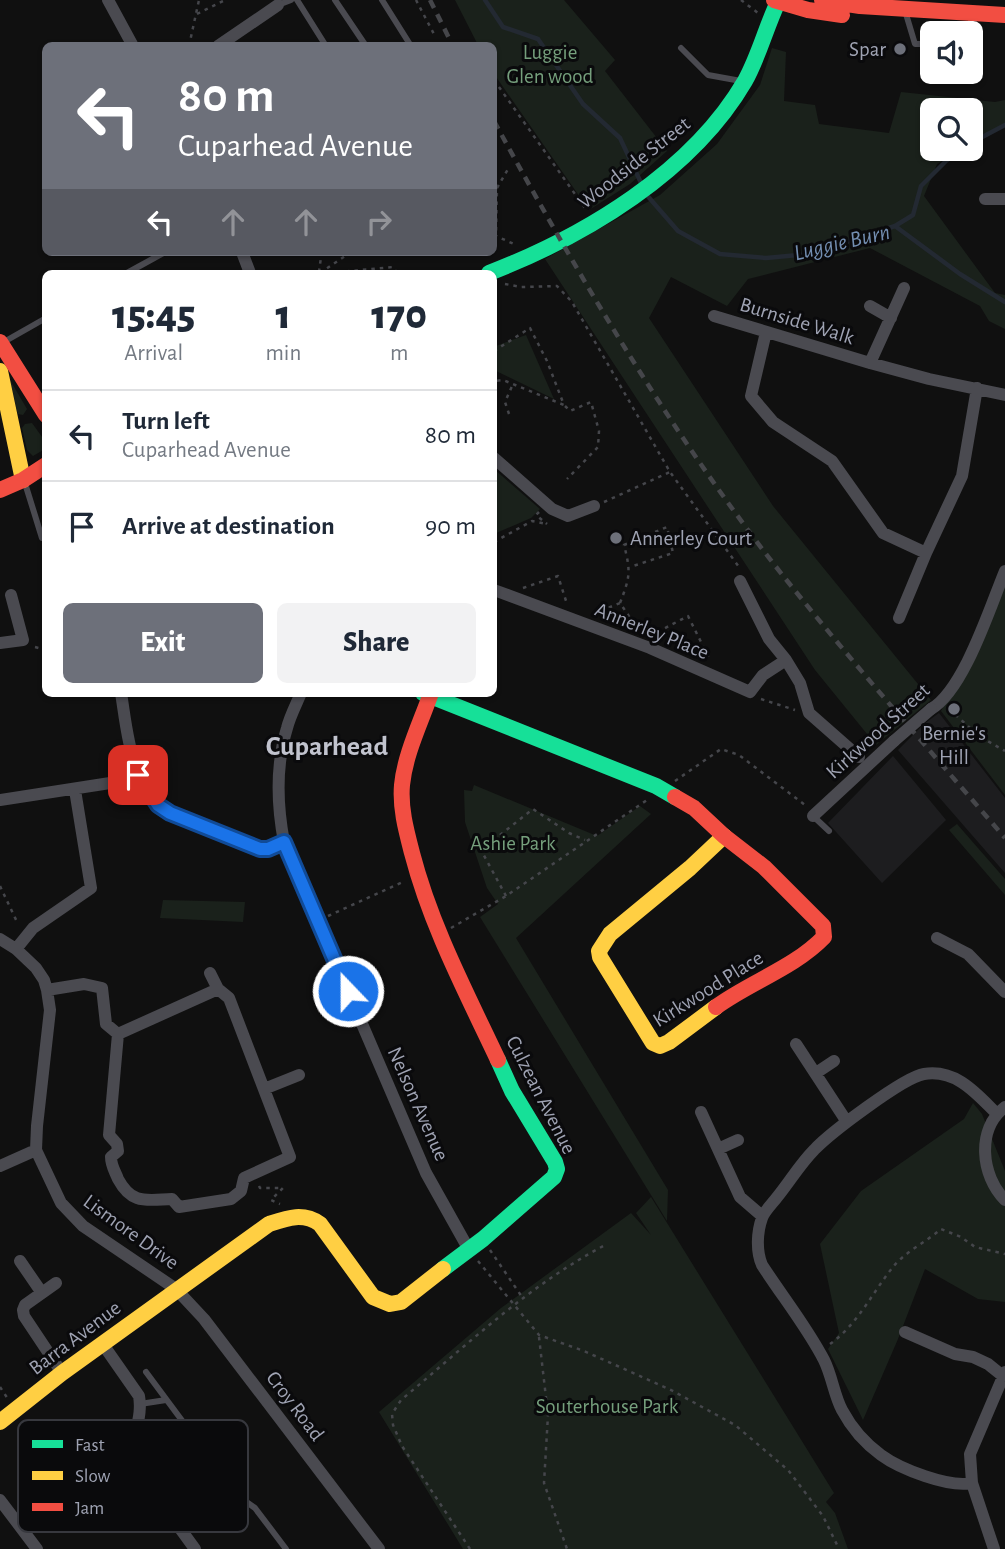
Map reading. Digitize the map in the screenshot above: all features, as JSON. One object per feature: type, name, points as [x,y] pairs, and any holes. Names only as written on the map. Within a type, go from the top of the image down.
[{"type":"street","points":[[108,0],[130,42]]},
{"type":"street","points":[[822,0],[860,6],[1005,15]]},
{"type":"street","points":[[777,1],[834,15],[906,14],[927,10]]},
{"type":"street","name":"Woodside Street","points":[[496,270],[535,254],[596,221],[636,193],[714,127],[744,81],[777,1]]},
{"type":"street","points":[[224,42],[278,5]]},
{"type":"street","points":[[985,199],[1005,199]]},
{"type":"street","name":"Burnside Walk","points":[[870,363],[904,288]]},
{"type":"street","name":"Burnside Walk","points":[[870,306],[891,318]]},
{"type":"street","name":"Burnside Walk","points":[[714,316],[870,363],[1005,395]]},
{"type":"street","points":[[766,332],[751,396],[773,422],[832,461],[883,533],[926,553]]},
{"type":"street","points":[[0,343],[42,409]]},
{"type":"street","points":[[0,371],[23,480]]},
{"type":"street","points":[[899,618],[962,476],[976,388]]},
{"type":"street","points":[[497,461],[552,509],[568,516],[594,506]]},
{"type":"street","points":[[0,490],[42,468]]},
{"type":"street","name":"Kirkwood Street","points":[[814,814],[937,706],[964,669],[1005,571]]},
{"type":"street","points":[[740,581],[769,639],[800,683],[809,713],[859,757]]},
{"type":"street","name":"Annerley Place","points":[[498,593],[650,648],[750,692]]},
{"type":"street","points":[[0,643],[23,640],[11,595]]},
{"type":"street","points":[[750,692],[763,675],[786,660]]},
{"type":"street","points":[[122,697],[132,760],[138,775],[158,805],[170,813],[260,849],[268,849],[284,842]]},
{"type":"street","name":"Nelson Avenue","points":[[299,697],[286,729],[279,781],[279,815],[284,842],[320,920],[426,1173],[468,1248]]},
{"type":"street","name":"Culzean Avenue","points":[[291,1217],[313,1217],[373,1297],[390,1304],[401,1302],[483,1239],[554,1178],[557,1169],[512,1091],[439,935],[418,876],[403,819],[402,786],[427,697]]},
{"type":"street","name":"Kirkwood Place","points":[[435,697],[658,787],[694,808],[764,867],[824,926],[824,937],[818,944],[772,974],[742,989],[669,1042],[660,1046],[653,1044],[600,957],[599,951],[610,934],[690,868],[724,836]]},
{"type":"street","points":[[0,800],[123,782],[138,775]]},
{"type":"street","points":[[16,949],[33,928],[91,888],[75,790]]},
{"type":"street","points":[[937,938],[968,954],[1005,992]]},
{"type":"street","points":[[0,939],[16,949],[36,968],[47,990],[84,984],[102,988],[106,1024],[118,1034]]},
{"type":"street","points":[[118,1034],[110,1135],[117,1144],[118,1151],[111,1157],[111,1165],[125,1192],[140,1201],[172,1199],[179,1207],[231,1199],[241,1191],[244,1178],[290,1157],[229,998],[218,989],[211,973]]},
{"type":"street","points":[[118,1034],[218,989]]},
{"type":"street","name":"Lismore Drive","points":[[47,990],[50,1010],[36,1150],[61,1203],[82,1226],[176,1289]]},
{"type":"street","points":[[796,1044],[847,1122]]},
{"type":"street","points":[[816,1073],[834,1061]]},
{"type":"street","points":[[971,1483],[959,1486],[943,1482],[897,1464],[881,1455],[858,1433],[841,1409],[819,1352],[762,1265],[757,1250],[762,1216],[813,1151],[847,1122],[910,1078],[924,1074],[957,1078],[1001,1110],[987,1131],[985,1153],[995,1190],[1005,1200]]},
{"type":"street","points":[[264,1089],[299,1075]]},
{"type":"street","points":[[701,1112],[740,1197],[762,1216]]},
{"type":"street","points":[[718,1149],[738,1140]]},
{"type":"street","points":[[0,1166],[36,1150]]},
{"type":"street","points":[[176,1289],[269,1224],[291,1217]]},
{"type":"street","points":[[20,1261],[41,1293]]},
{"type":"street","points":[[55,1283],[23,1310],[24,1316],[62,1373]]},
{"type":"street","name":"Barra Avenue","points":[[0,1422],[176,1289]]},
{"type":"street","name":"Croy Road","points":[[176,1289],[204,1319],[379,1549]]},
{"type":"street","points":[[905,1332],[955,1354],[972,1357],[1004,1374],[971,1454],[971,1483],[994,1549]]},
{"type":"street","points":[[102,1343],[139,1396],[138,1420]]},
{"type":"street","points":[[2,1507],[18,1526]]},
{"type":"street","points":[[23,1532],[37,1549]]},
{"type":"street","points":[[183,1532],[195,1549]]},
{"type":"lane","points":[[278,5],[294,0],[323,42]]},
{"type":"lane","points":[[335,0],[363,42]]},
{"type":"lane","points":[[382,0],[408,42]]},
{"type":"lane","points":[[971,21],[972,13]]},
{"type":"lane","points":[[906,14],[915,44],[920,44]]},
{"type":"lane","points":[[681,48],[708,75],[744,81]]},
{"type":"lane","points":[[132,270],[158,256]]},
{"type":"lane","points":[[0,343],[42,320]]},
{"type":"lane","points":[[23,480],[42,532]]},
{"type":"lane","points":[[814,814],[829,831]]},
{"type":"lane","points":[[146,1372],[181,1420]]},
{"type":"lane","points":[[140,1404],[166,1400]]},
{"type":"lane","points":[[248,1503],[255,1508],[286,1549]]},
{"type":"path","points":[[190,42],[199,0]]},
{"type":"path","points":[[195,15],[225,0]]},
{"type":"path","points":[[416,0],[435,36]]},
{"type":"path","points":[[741,0],[768,21]]},
{"type":"path","points":[[497,84],[551,164],[596,221]]},
{"type":"path","points":[[497,186],[508,169]]},
{"type":"path","points":[[324,270],[345,256]]},
{"type":"path","points":[[361,270],[393,267],[395,270]]},
{"type":"path","points":[[497,283],[521,287],[557,286],[572,302],[670,472],[739,565],[740,581]]},
{"type":"path","points":[[497,349],[530,328],[547,361],[564,405]]},
{"type":"path","points":[[497,381],[503,380],[513,384],[564,405],[570,411],[591,402],[598,430],[598,447],[567,479]]},
{"type":"path","points":[[509,414],[505,402],[513,384]]},
{"type":"path","points":[[594,506],[670,472]]},
{"type":"path","points":[[497,540],[531,521],[547,524],[542,519]]},
{"type":"path","points":[[498,593],[558,576],[574,621],[620,603],[630,567],[624,545],[667,527],[673,553],[630,567]]},
{"type":"path","points":[[620,603],[644,639],[688,616],[719,678]]},
{"type":"path","points":[[750,692],[767,703],[809,713]]},
{"type":"path","points":[[937,706],[1005,751]]},
{"type":"path","points":[[439,935],[506,895],[652,797],[662,782],[671,784],[721,749],[739,755],[814,814]]},
{"type":"path","points":[[506,895],[481,850],[533,809],[569,834],[586,841]]},
{"type":"path","points":[[320,920],[418,876]]},
{"type":"path","points":[[0,886],[25,938]]},
{"type":"path","points":[[254,1173],[260,1188],[283,1188],[271,1200],[280,1204],[291,1217]]},
{"type":"path","points":[[819,1352],[839,1337],[894,1266],[941,1230],[961,1237],[975,1247],[1005,1254]]},
{"type":"path","points":[[483,1239],[522,1297]]},
{"type":"path","points":[[470,1549],[402,1446],[393,1425],[392,1414],[401,1400],[522,1297],[583,1256],[607,1244]]},
{"type":"path","points":[[468,1248],[539,1335],[584,1351],[671,1390],[735,1425],[788,1470],[823,1516],[839,1549]]},
{"type":"path","points":[[539,1335],[548,1415],[544,1483],[567,1549]]},
{"type":"shaded area","points":[[939,713],[1005,798],[1005,873],[898,750]]},
{"type":"shaded area","points":[[893,756],[946,820],[882,883],[828,823]]},
{"type":"green space","name":"Luggie Glen wood","points":[[455,0],[564,0],[615,60],[605,71],[667,151],[630,184],[589,210],[497,78],[497,42],[476,42]]},
{"type":"green space","points":[[772,48],[786,52],[784,101],[815,105],[819,124],[889,133],[901,92],[957,98],[920,98],[920,161],[942,161],[937,164],[924,196],[995,293],[1005,295],[1005,329],[989,321],[980,306],[870,248],[748,279],[727,306],[671,277],[649,318],[773,506],[931,700],[876,745],[815,670],[545,259],[660,195],[717,144],[760,85]]},
{"type":"green space","points":[[1005,100],[1005,123],[983,136],[983,101]]},
{"type":"green space","points":[[526,335],[554,399],[497,371],[497,346]]},
{"type":"green space","points":[[10,380],[27,409],[23,415],[18,414]]},
{"type":"green space","points":[[32,423],[42,437],[42,451],[33,456],[27,450],[22,428],[25,424]]},
{"type":"green space","points":[[497,472],[540,509],[531,518],[497,533]]},
{"type":"green space","points":[[1005,582],[1005,795],[941,711]]},
{"type":"green space","name":"Ashie Park","points":[[474,785],[597,836],[640,806],[651,814],[516,938],[668,1190],[667,1221],[480,917],[498,904],[487,888],[465,822],[464,790],[472,791]]},
{"type":"green space","points":[[957,824],[1005,879],[1005,895],[949,830]]},
{"type":"green space","points":[[163,900],[245,902],[243,922],[160,918]]},
{"type":"green space","points":[[973,1103],[982,1114],[1005,1171],[1005,1302],[978,1299],[925,1269],[863,1420],[828,1349],[839,1333],[820,1244],[861,1191],[964,1119]]},
{"type":"green space","name":"Souterhouse Park","points":[[651,1197],[834,1493],[826,1502],[835,1513],[848,1549],[463,1549],[379,1412],[501,1308],[631,1213],[651,1235],[636,1213]]},
{"type":"waterway","name":"Luggie Burn","points":[[485,0],[503,27],[538,39],[583,104],[620,138],[642,185]]},
{"type":"waterway","points":[[983,137],[1005,125]]},
{"type":"waterway","points":[[895,226],[913,215],[921,186],[946,161]]},
{"type":"waterway","name":"Luggie Burn","points":[[645,193],[678,231],[720,254],[766,258],[809,254],[895,226],[960,274],[1005,302]]},
{"type":"railway","points":[[430,0],[451,42]]},
{"type":"railway","points":[[497,126],[624,347],[734,511],[829,633],[1005,838]]},
{"type":"traffic: fast","points":[[496,270],[598,220],[666,172],[696,144],[723,114],[745,81],[778,2]]},
{"type":"traffic: fast","points":[[433,697],[656,786],[675,797]]},
{"type":"traffic: fast","points":[[443,1269],[483,1239],[554,1177],[557,1169],[512,1091],[498,1060]]},
{"type":"traffic: slow","points":[[0,371],[23,480]]},
{"type":"traffic: slow","points":[[716,1007],[669,1042],[660,1046],[653,1043],[600,957],[599,951],[610,934],[690,868],[724,836]]},
{"type":"traffic: slow","points":[[0,1422],[62,1373],[269,1224],[289,1218],[314,1220],[320,1224],[373,1297],[390,1304],[401,1302],[443,1269]]},
{"type":"traffic: jam","points":[[774,0],[808,10],[842,15]]},
{"type":"traffic: jam","points":[[822,0],[860,6],[1005,15]]},
{"type":"traffic: jam","points":[[0,342],[42,409]]},
{"type":"traffic: jam","points":[[0,490],[42,468]]},
{"type":"traffic: jam","points":[[430,697],[404,773],[404,819],[429,907],[498,1060]]},
{"type":"traffic: jam","points":[[675,797],[694,808],[764,867],[823,926],[824,937],[799,958],[716,1007]]},
{"type":"place","name":"Spar","points":[[900,49]]},
{"type":"place","name":"Annerley Court","points":[[616,538]]},
{"type":"place","name":"Bernie's Hill","points":[[954,709]]},
{"type":"district","name":"Cuparhead","points":[[327,747]]},
{"type":"route","points":[[138,775],[147,792],[158,805],[170,813],[260,849],[268,849],[284,842],[320,920],[348,991]]}]
